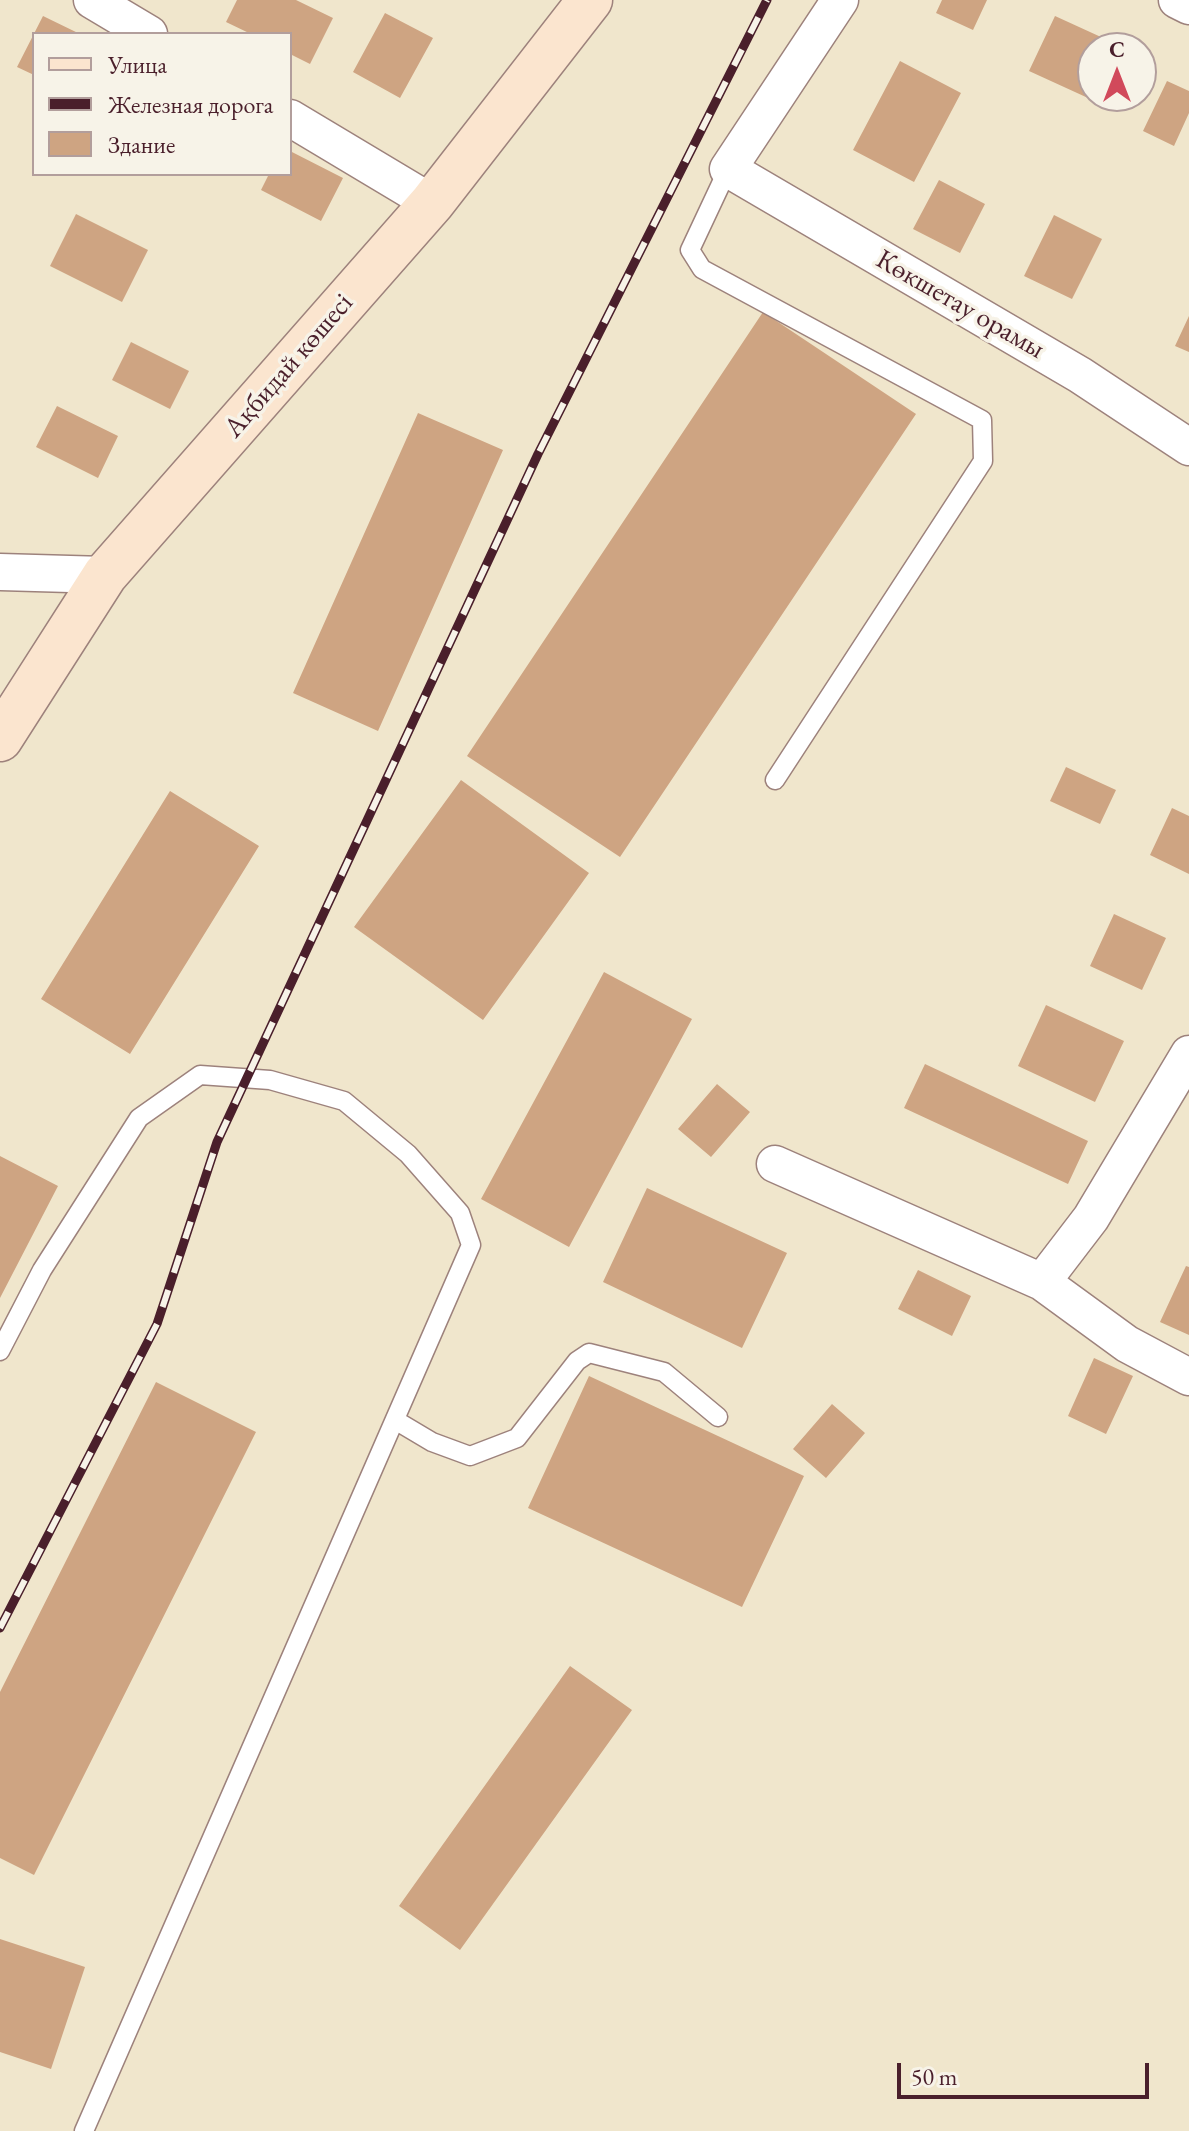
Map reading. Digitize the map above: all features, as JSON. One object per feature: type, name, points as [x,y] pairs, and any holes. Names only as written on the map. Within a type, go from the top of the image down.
[{"type":"street","points":[[92,0],[146,32]]},
{"type":"street","name":"Ақбидай көшесі","points":[[0,739],[105,575],[432,203],[590,0]]},
{"type":"street","points":[[728,169],[840,0]]},
{"type":"street","points":[[1177,0],[1189,6]]},
{"type":"street","points":[[292,119],[432,203]]},
{"type":"street","name":"Көкшетау орамы","points":[[728,169],[1080,375],[1189,447]]},
{"type":"street","points":[[0,572],[105,575]]},
{"type":"street","points":[[1042,1282],[1091,1218],[1189,1054]]},
{"type":"street","points":[[775,1164],[1042,1282],[1127,1344],[1189,1377]]},
{"type":"lane","points":[[728,169],[690,250],[702,269],[982,420],[983,461],[775,780]]},
{"type":"lane","points":[[0,1351],[42,1270],[139,1118],[200,1075],[270,1080],[344,1101],[408,1154],[460,1213],[471,1245],[84,2131]]},
{"type":"lane","points":[[395,1420],[432,1442],[470,1456],[517,1438],[577,1361],[589,1353],[664,1372],[718,1417]]},
{"type":"building","points":[[237,0],[296,0],[333,18],[310,64],[292,55],[292,32],[247,32],[226,22]]},
{"type":"building","points":[[942,0],[987,0],[973,30],[936,13]]},
{"type":"building","points":[[385,13],[433,38],[400,98],[353,72]]},
{"type":"building","points":[[43,16],[76,32],[35,32]]},
{"type":"building","points":[[1055,16],[1090,32],[1077,32],[1077,93],[1029,71]]},
{"type":"building","points":[[32,38],[32,74],[17,67]]},
{"type":"building","points":[[900,61],[961,93],[914,182],[853,150]]},
{"type":"building","points":[[1167,81],[1189,91],[1189,113],[1174,146],[1143,131],[1152,112],[1157,112],[1157,102]]},
{"type":"building","points":[[292,152],[343,178],[321,221],[261,190],[268,176],[292,176]]},
{"type":"building","points":[[939,180],[985,204],[960,253],[913,229]]},
{"type":"building","points":[[76,214],[148,250],[122,302],[50,266]]},
{"type":"building","points":[[1054,215],[1102,239],[1072,299],[1024,276]]},
{"type":"building","points":[[763,312],[916,414],[620,857],[467,756]]},
{"type":"building","points":[[1189,316],[1189,352],[1175,346]]},
{"type":"building","points":[[131,342],[189,371],[170,409],[112,380]]},
{"type":"building","points":[[57,406],[118,436],[98,478],[36,447]]},
{"type":"building","points":[[418,413],[503,450],[378,731],[293,693]]},
{"type":"building","points":[[1066,767],[1116,790],[1100,824],[1050,801]]},
{"type":"building","points":[[461,780],[589,873],[483,1020],[354,927]]},
{"type":"building","points":[[170,791],[259,846],[130,1054],[41,999]]},
{"type":"building","points":[[1172,808],[1189,816],[1189,874],[1150,855]]},
{"type":"building","points":[[1114,914],[1166,938],[1142,990],[1090,966]]},
{"type":"building","points":[[604,972],[692,1019],[569,1247],[481,1199]]},
{"type":"building","points":[[1046,1005],[1124,1041],[1095,1102],[1018,1066]]},
{"type":"building","points":[[925,1064],[1088,1141],[1068,1184],[904,1108]]},
{"type":"building","points":[[717,1084],[750,1112],[711,1157],[678,1129]]},
{"type":"building","points":[[0,1156],[58,1186],[0,1298]]},
{"type":"building","points":[[647,1188],[787,1253],[742,1348],[603,1282]]},
{"type":"building","points":[[1186,1266],[1189,1267],[1189,1335],[1160,1322]]},
{"type":"building","points":[[918,1270],[971,1296],[952,1336],[898,1309]]},
{"type":"building","points":[[1094,1358],[1133,1376],[1106,1434],[1068,1416]]},
{"type":"building","points":[[589,1376],[804,1476],[742,1607],[528,1508]]},
{"type":"building","points":[[156,1382],[256,1432],[34,1875],[0,1858],[0,1692]]},
{"type":"building","points":[[832,1404],[865,1433],[826,1478],[793,1449]]},
{"type":"building","points":[[570,1666],[632,1710],[460,1950],[399,1906]]},
{"type":"building","points":[[0,1939],[85,1967],[51,2069],[0,2052]]},
{"type":"railway","points":[[0,1628],[157,1324],[217,1142],[538,454],[767,0]]}]
